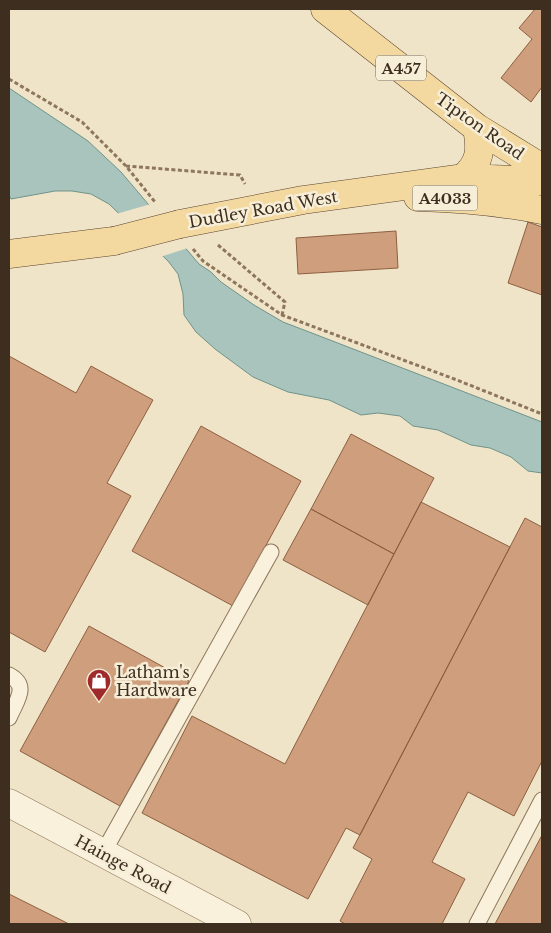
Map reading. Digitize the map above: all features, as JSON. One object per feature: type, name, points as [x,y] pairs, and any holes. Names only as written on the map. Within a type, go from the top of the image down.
[{"type":"main road","name":"Tipton Road","points":[[324,9],[477,128],[542,168]]},
{"type":"main road","name":"A4033","points":[[463,178],[474,169],[480,145],[477,128]]},
{"type":"main road","name":"Dudley Road West","points":[[185,235],[303,200],[463,178],[542,181]]},
{"type":"main road","name":"Dudley Road West","points":[[346,195],[449,198],[542,210]]},
{"type":"main road","name":"A4033","points":[[9,254],[114,241],[185,235]]},
{"type":"street","name":"Hainge Road","points":[[9,803],[237,924]]},
{"type":"lane","points":[[103,853],[271,552]]},
{"type":"lane","points":[[9,675],[18,680],[20,686],[20,694],[9,718]]},
{"type":"lane","points":[[477,924],[542,800]]},
{"type":"path","points":[[9,78],[82,122],[126,166],[155,202]]},
{"type":"path","points":[[126,166],[240,175],[245,185]]},
{"type":"path","points":[[185,235],[213,241],[285,302],[282,316]]},
{"type":"path","points":[[185,235],[203,261],[282,316],[457,380],[542,414]]},
{"type":"water","points":[[9,88],[88,141],[121,172],[199,264],[254,305],[283,322],[542,422],[542,473],[528,471],[511,457],[490,448],[471,445],[438,430],[413,426],[400,416],[378,413],[361,415],[329,400],[288,392],[253,377],[215,349],[196,332],[184,315],[183,294],[178,274],[168,261],[109,204],[91,194],[72,191],[55,191],[11,199],[9,195]]},
{"type":"pier","points":[[151,204],[188,248],[160,257],[116,214]]},
{"type":"building","points":[[535,9],[542,9],[542,87],[531,102],[501,78],[532,39],[519,28]]},
{"type":"building","points":[[528,222],[542,227],[542,295],[508,283]]},
{"type":"building","points":[[396,231],[398,268],[298,274],[296,238]]},
{"type":"building","points":[[9,356],[76,393],[91,366],[153,400],[107,483],[131,496],[45,652],[9,632]]},
{"type":"building","points":[[201,426],[301,481],[233,606],[132,551]]},
{"type":"building","points":[[351,434],[434,478],[394,554],[311,509]]},
{"type":"building","points":[[421,502],[510,547],[360,835],[346,828],[308,899],[142,813],[192,716],[285,764]]},
{"type":"building","points":[[311,509],[394,554],[368,605],[283,560]]},
{"type":"building","points":[[525,518],[542,527],[542,761],[514,816],[468,792],[432,862],[465,879],[442,924],[345,924],[340,921],[372,859],[353,848]]},
{"type":"building","points":[[89,626],[189,681],[120,806],[20,751]]},
{"type":"building","points":[[542,835],[542,924],[495,924]]},
{"type":"building","points":[[9,894],[69,924],[9,924]]},
{"type":"place","name":"Latham's Hardware","points":[[99,702]]}]
